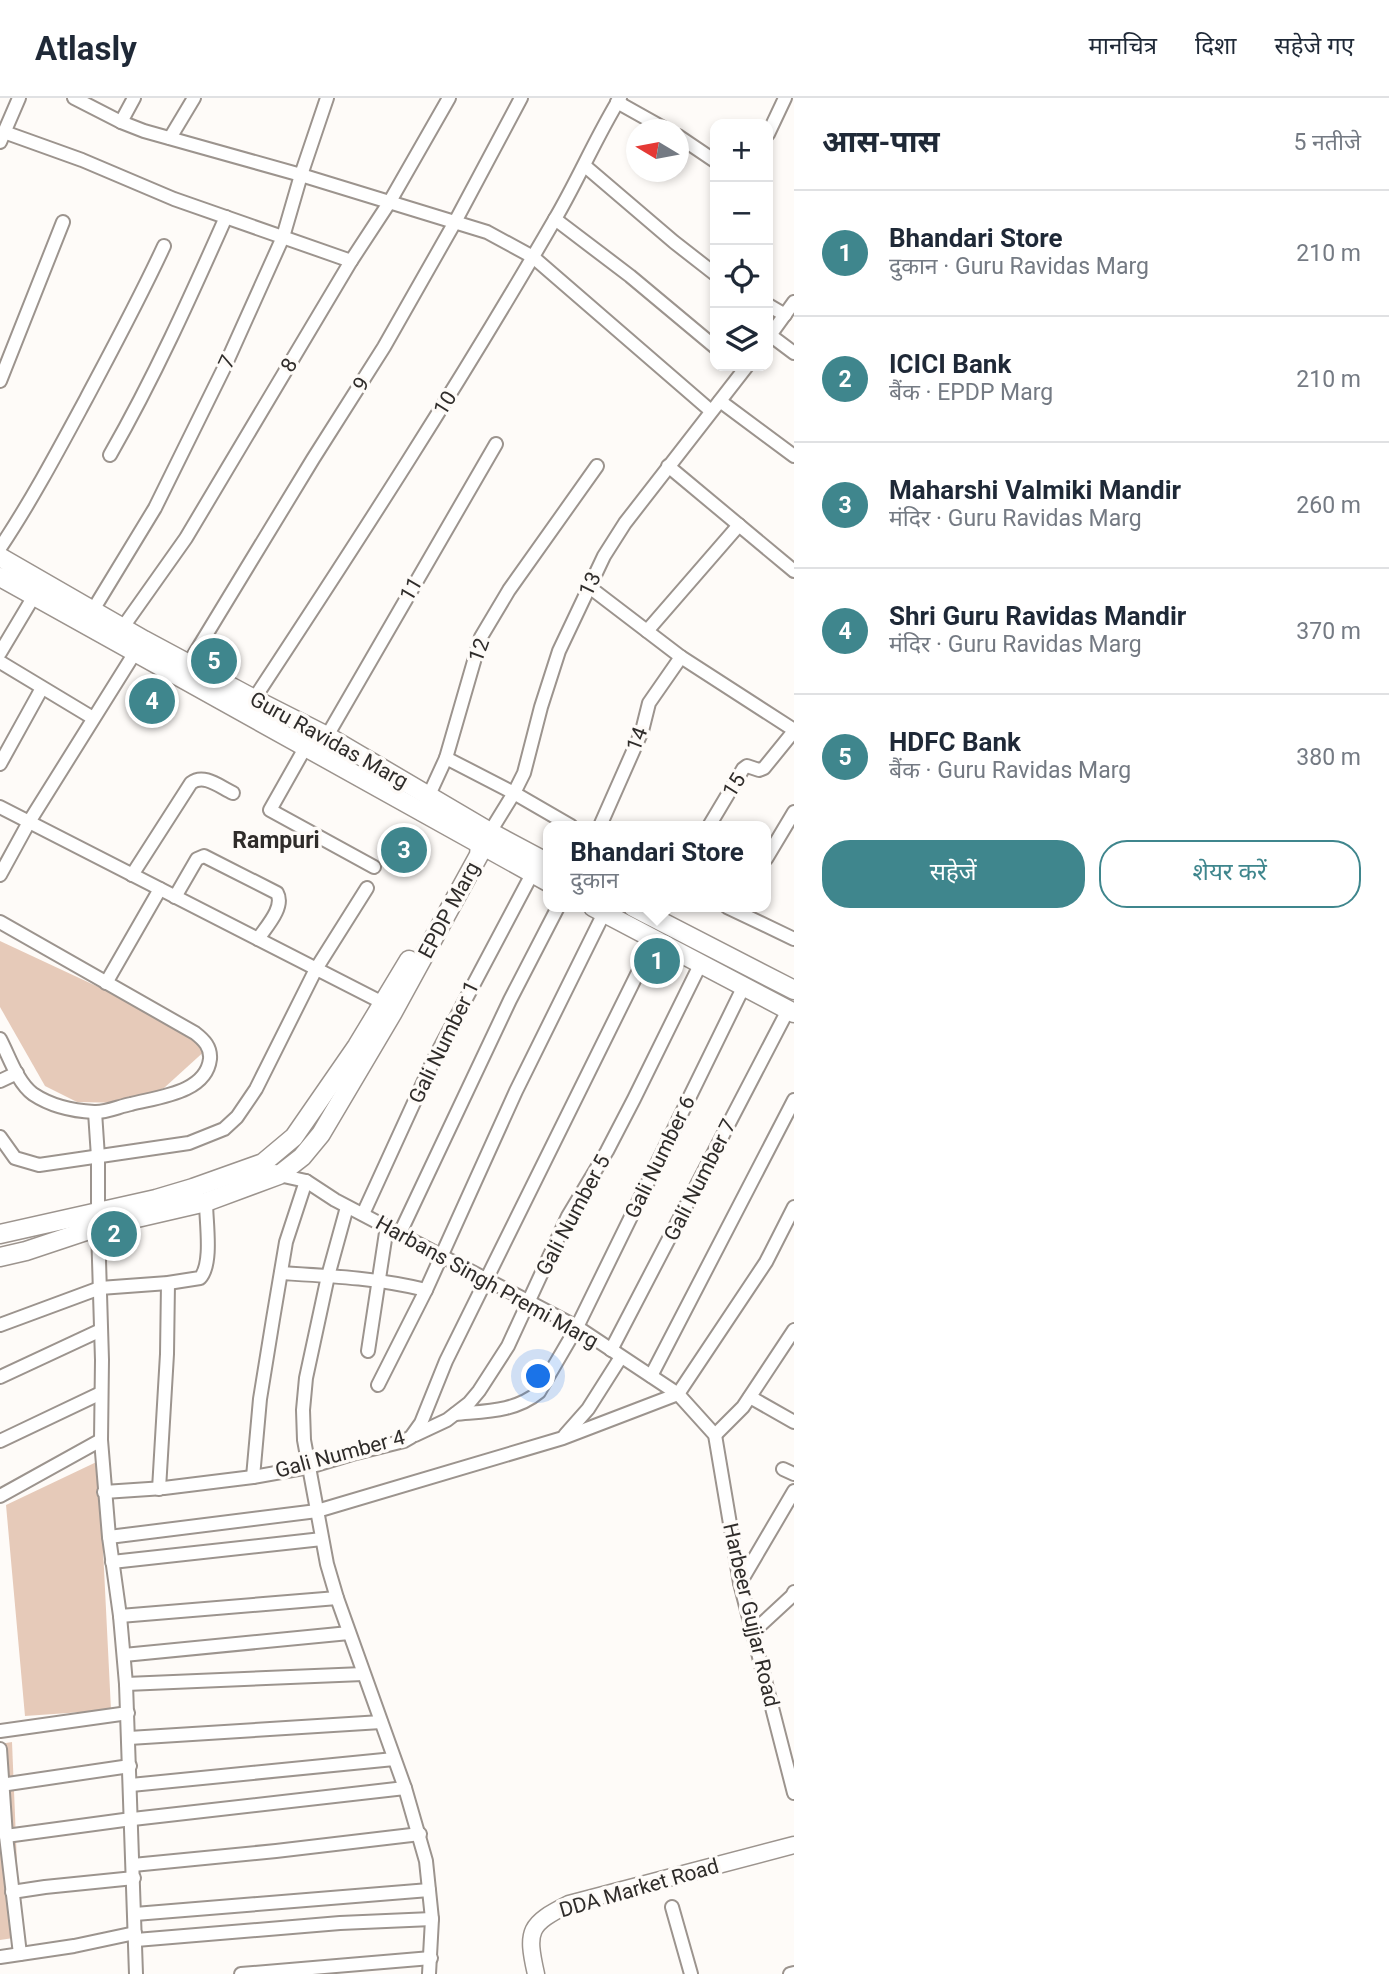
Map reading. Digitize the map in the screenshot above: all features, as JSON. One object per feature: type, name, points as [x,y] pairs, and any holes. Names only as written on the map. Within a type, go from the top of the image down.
[{"type":"main road","name":"Guru Ravidas Marg","points":[[0,557],[124,627],[139,646],[189,663],[327,736],[429,795],[540,878]]},
{"type":"main road","name":"Guru Ravidas Marg","points":[[0,577],[139,646],[304,748],[394,796],[485,839],[543,861]]},
{"type":"main road","name":"EPDP Marg","points":[[0,1234],[206,1202],[279,1175],[302,1157],[321,1134],[471,850],[485,839]]},
{"type":"main road","points":[[603,912],[791,1012]]},
{"type":"main road","points":[[643,912],[794,990]]},
{"type":"main road","name":"EPDP Marg","points":[[0,1256],[26,1251],[98,1219],[263,1163],[294,1137],[357,1046],[389,1006]]},
{"type":"street","points":[[19,98],[2,137],[82,160],[174,199],[351,261]]},
{"type":"street","points":[[74,98],[121,122],[487,233],[533,257],[715,406],[794,456]]},
{"type":"street","points":[[121,122],[134,98]]},
{"type":"street","points":[[170,138],[194,98]]},
{"type":"street","name":"7","points":[[93,610],[155,509],[225,366],[282,237],[327,98]]},
{"type":"street","name":"8","points":[[124,627],[186,538],[351,261],[389,203],[449,98]]},
{"type":"street","name":"9","points":[[189,663],[384,347],[456,222],[521,98]]},
{"type":"street","points":[[773,124],[786,98],[794,102]]},
{"type":"street","points":[[619,100],[649,119]]},
{"type":"street","name":"10","points":[[254,699],[375,516],[454,388],[555,219],[619,100]]},
{"type":"street","points":[[689,143],[710,158]]},
{"type":"street","points":[[585,166],[710,270]]},
{"type":"street","points":[[110,455],[182,317],[226,217]]},
{"type":"street","points":[[555,219],[630,276],[710,343]]},
{"type":"street","points":[[0,382],[63,222]]},
{"type":"street","points":[[0,548],[20,518],[72,424],[164,246]]},
{"type":"street","points":[[773,332],[794,302]]},
{"type":"street","points":[[773,308],[785,315]]},
{"type":"street","points":[[773,340],[794,353]]},
{"type":"street","name":"13","points":[[485,839],[524,773],[559,651],[588,586],[614,540],[740,371]]},
{"type":"street","name":"11","points":[[327,736],[496,444]]},
{"type":"street","name":"12","points":[[429,795],[446,758],[481,637],[509,590],[597,466]]},
{"type":"street","points":[[668,466],[794,570]]},
{"type":"street","points":[[646,631],[738,525]]},
{"type":"street","points":[[588,586],[681,657],[794,730]]},
{"type":"street","points":[[0,653],[34,596]]},
{"type":"street","points":[[0,875],[29,822],[139,646]]},
{"type":"street","name":"14","points":[[602,821],[642,731],[649,703],[681,657]]},
{"type":"street","points":[[0,662],[93,718]]},
{"type":"street","points":[[0,764],[4,746],[43,688]]},
{"type":"street","name":"15","points":[[712,821],[743,769],[747,766],[759,770],[764,768],[794,730]]},
{"type":"street","points":[[304,748],[271,810],[374,867]]},
{"type":"street","points":[[446,758],[562,821]]},
{"type":"street","points":[[132,875],[191,783],[204,778],[233,793]]},
{"type":"street","points":[[0,807],[389,1006]]},
{"type":"street","points":[[771,849],[794,812]]},
{"type":"street","points":[[175,897],[197,859],[204,856],[276,893],[279,905],[258,939]]},
{"type":"street","name":"Gali Number 1","points":[[363,1214],[433,1061],[540,878]]},
{"type":"street","points":[[0,1137],[15,1158],[39,1165],[189,1143],[224,1129],[237,1117],[256,1089],[316,969],[367,888]]},
{"type":"street","points":[[106,983],[160,889]]},
{"type":"street","points":[[400,1233],[505,1011],[555,912]]},
{"type":"street","points":[[378,1385],[442,1256],[598,912]]},
{"type":"street","points":[[741,912],[794,939]]},
{"type":"street","points":[[0,922],[195,1033],[205,1040],[211,1052],[209,1066],[190,1087],[176,1093],[94,1112],[59,1107],[32,1093],[24,1086],[0,1039]]},
{"type":"street","name":"Gali Number 4","points":[[104,1492],[159,1489],[309,1467],[411,1437],[421,1423],[446,1361],[655,938]]},
{"type":"street","name":"Gali Number 5","points":[[411,1437],[455,1414],[468,1404],[480,1391],[512,1340],[568,1216],[607,1151],[701,963]]},
{"type":"street","name":"Gali Number 6","points":[[455,1414],[509,1408],[539,1392],[577,1327],[743,988]]},
{"type":"street","name":"Gali Number 7","points":[[563,1437],[588,1409],[791,1012]]},
{"type":"street","points":[[0,1081],[17,1073]]},
{"type":"street","points":[[651,1376],[794,1100]]},
{"type":"street","points":[[94,1112],[98,1157],[102,1331],[101,1440],[104,1492],[120,1616],[128,1713],[136,1974]]},
{"type":"street","points":[[263,1163],[279,1175]]},
{"type":"street","name":"Harbans Singh Premi Marg","points":[[279,1175],[306,1181],[347,1207],[442,1256],[486,1284],[528,1301],[577,1327],[678,1394],[715,1435]]},
{"type":"street","points":[[253,1477],[267,1351],[286,1242],[306,1181]]},
{"type":"street","points":[[0,1325],[100,1288],[200,1278],[208,1265],[206,1202]]},
{"type":"street","points":[[347,1207],[328,1276],[306,1378],[303,1440],[327,1564],[337,1598],[420,1834],[426,1861],[432,1919],[429,1974]]},
{"type":"street","points":[[109,1537],[317,1511],[563,1437],[678,1394],[766,1262],[794,1207]]},
{"type":"street","points":[[368,1351],[387,1226]]},
{"type":"street","points":[[281,1273],[378,1280],[426,1290]]},
{"type":"street","points":[[159,1489],[168,1283]]},
{"type":"street","points":[[715,1435],[743,1408],[790,1347],[794,1330]]},
{"type":"street","points":[[0,1377],[102,1331]]},
{"type":"street","points":[[0,1441],[101,1393]]},
{"type":"street","points":[[750,1397],[794,1422]]},
{"type":"street","name":"Harbeer Gujjar Road","points":[[715,1435],[740,1583],[794,1793]]},
{"type":"street","points":[[0,1496],[101,1440]]},
{"type":"street","points":[[740,1583],[794,1491]]},
{"type":"street","points":[[112,1562],[323,1539]]},
{"type":"street","points":[[753,1632],[793,1595]]},
{"type":"street","points":[[120,1616],[337,1598]]},
{"type":"street","points":[[124,1655],[349,1633]]},
{"type":"street","points":[[126,1684],[363,1674]]},
{"type":"street","points":[[0,1731],[128,1713]]},
{"type":"street","points":[[129,1738],[381,1722]]},
{"type":"street","points":[[0,1749],[1,1785],[20,1954]]},
{"type":"street","points":[[131,1785],[394,1759]]},
{"type":"street","points":[[1,1785],[130,1766]]},
{"type":"street","points":[[6,1836],[405,1788]]},
{"type":"street","points":[[12,1892],[134,1871],[420,1834]]},
{"type":"street","name":"DDA Market Road","points":[[536,1974],[531,1939],[534,1928],[545,1916],[569,1905],[794,1845]]},
{"type":"street","points":[[135,1914],[429,1889]]},
{"type":"street","points":[[672,1907],[691,1974]]},
{"type":"street","points":[[0,1956],[136,1937],[432,1919]]},
{"type":"street","points":[[241,1974],[431,1958]]},
{"type":"shaded area","points":[[0,941],[122,998],[208,1048],[164,1088],[126,1103],[77,1102],[45,1086],[0,1007]]},
{"type":"shaded area","points":[[107,1457],[103,1549],[111,1710],[25,1716],[6,1505]]},
{"type":"shaded area","points":[[12,1742],[20,1937],[0,1940],[0,1744]]},
{"type":"place","name":"HDFC Bank","points":[[214,661]]},
{"type":"place","name":"Shri Guru Ravidas Mandir","points":[[152,701]]},
{"type":"place","name":"Maharshi Valmiki Mandir","points":[[404,850]]},
{"type":"place","name":"Bhandari Store","points":[[657,961]]},
{"type":"place","name":"ICICI Bank","points":[[114,1234]]},
{"type":"district","name":"Rampuri","points":[[276,840]]}]
